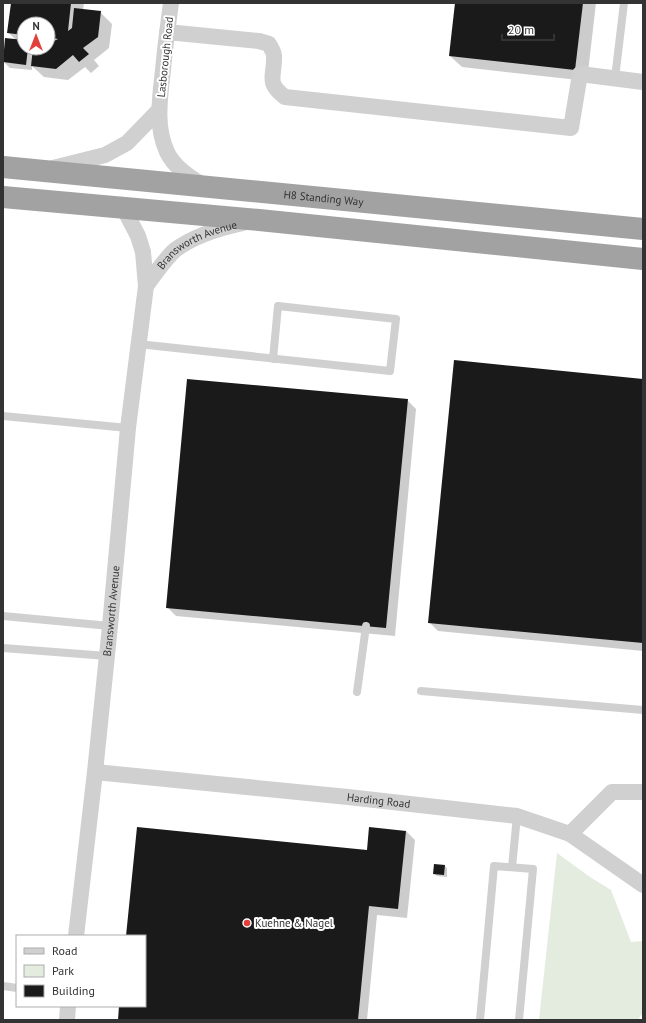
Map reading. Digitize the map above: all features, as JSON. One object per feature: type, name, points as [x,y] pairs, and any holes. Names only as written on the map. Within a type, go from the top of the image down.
[{"type":"highway","name":"H8 Standing Way","points":[[3,167],[643,229]]},
{"type":"highway","points":[[3,197],[259,220],[643,259]]},
{"type":"street","name":"Lasborough Road","points":[[171,3],[159,110],[160,128],[163,143],[168,154],[184,173],[206,186]]},
{"type":"street","points":[[167,32],[259,41],[269,44],[275,55],[272,79],[275,90],[285,97],[571,128],[580,74],[643,82]]},
{"type":"street","points":[[39,171],[105,156],[127,143],[159,110]]},
{"type":"street","name":"Bransworth Avenue","points":[[76,935],[107,656],[128,428],[146,286],[143,252],[138,236],[124,209]]},
{"type":"street","name":"Bransworth Avenue","points":[[146,286],[156,272],[175,251],[197,237],[220,229],[259,220]]},
{"type":"street","name":"Harding Road","points":[[95,772],[517,816],[570,834],[643,885]]},
{"type":"street","points":[[570,834],[612,792],[643,792]]},
{"type":"street","points":[[67,1020],[68,1007]]},
{"type":"lane","points":[[615,78],[624,3]]},
{"type":"lane","points":[[138,344],[273,359],[390,372],[396,319],[278,306],[273,359]]},
{"type":"lane","points":[[3,416],[128,428]]},
{"type":"lane","points":[[3,616],[110,626]]},
{"type":"lane","points":[[358,692],[366,626]]},
{"type":"lane","points":[[3,648],[107,656]]},
{"type":"lane","points":[[421,691],[643,710]]},
{"type":"lane","points":[[512,867],[517,816]]},
{"type":"lane","points":[[480,1020],[494,866],[533,869],[519,1020]]},
{"type":"lane","points":[[3,986],[16,988]]},
{"type":"green space","points":[[557,853],[611,890],[631,942],[643,941],[643,1012],[638,1020],[539,1020]]},
{"type":"building","points":[[11,3],[71,3],[68,31],[72,28],[74,8],[101,11],[98,37],[83,48],[89,54],[79,62],[73,55],[56,69],[31,66],[32,56],[56,56],[56,40],[58,39],[56,39],[56,16],[16,16],[16,34],[7,33]]},
{"type":"building","points":[[455,3],[583,3],[575,70],[449,56]]},
{"type":"building","points":[[5,38],[16,39],[16,56],[27,56],[26,65],[3,62]]},
{"type":"building","points":[[454,360],[643,379],[643,643],[428,623]]},
{"type":"building","points":[[187,379],[408,399],[386,628],[166,608]]},
{"type":"building","name":"Kuehne & Nagel","points":[[137,827],[367,850],[369,827],[406,831],[398,909],[369,906],[358,1020],[118,1020],[119,1007],[146,1007],[146,935],[126,935]]},
{"type":"building","points":[[434,864],[445,865],[444,875],[433,874]]},
{"type":"place","name":"Kuehne & Nagel","points":[[247,923]]}]
